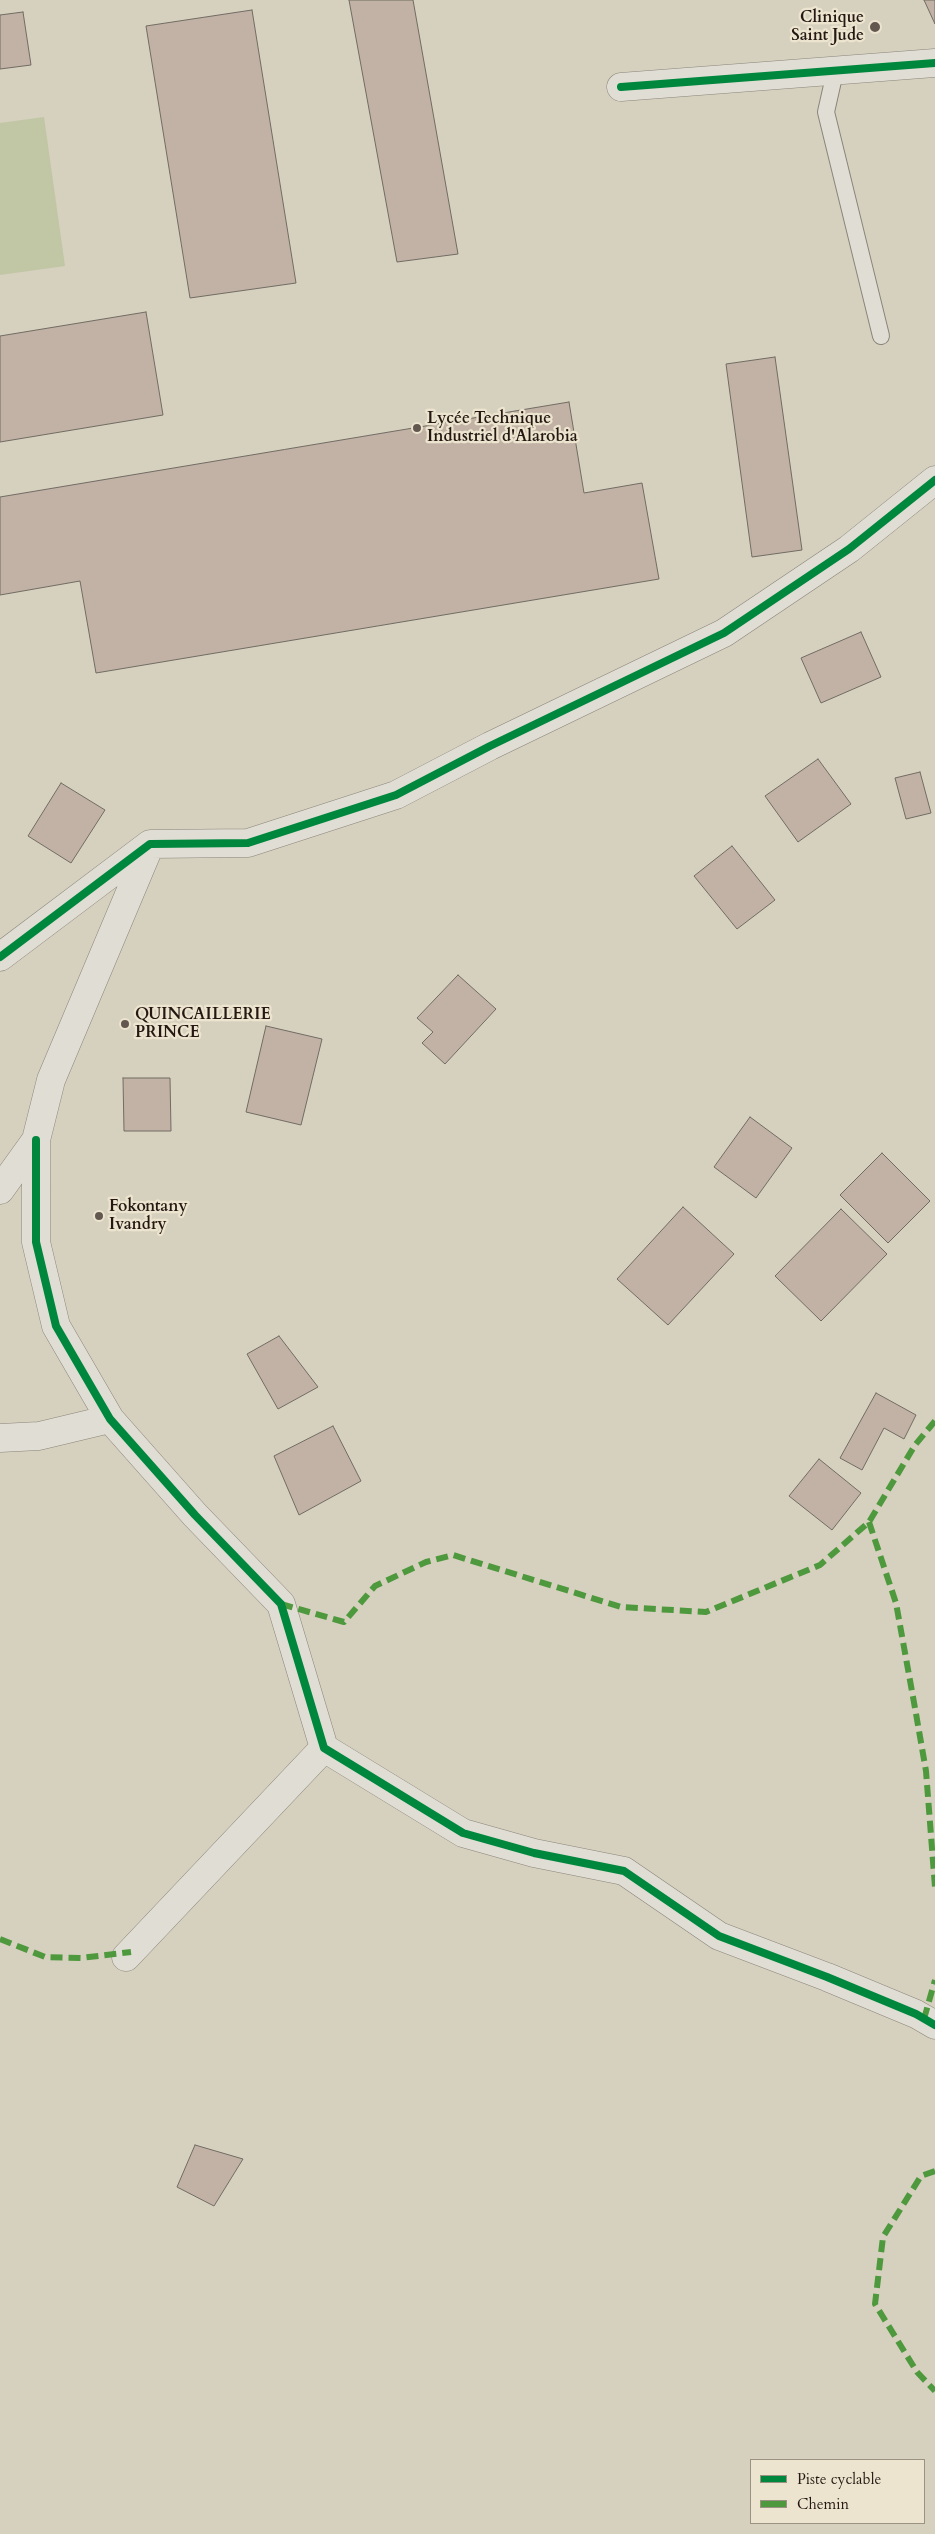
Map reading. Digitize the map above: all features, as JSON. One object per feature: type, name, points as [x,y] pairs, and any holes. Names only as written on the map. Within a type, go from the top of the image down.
[{"type":"street","points":[[621,87],[935,63]]},
{"type":"street","points":[[0,957],[150,844],[248,842],[396,795],[490,746],[724,633],[849,549],[935,480]]},
{"type":"street","points":[[150,844],[51,1080],[36,1140],[36,1242],[56,1326],[110,1419],[195,1515],[281,1604],[324,1748],[463,1833],[534,1853],[624,1871],[718,1936],[836,1980],[916,2014],[935,2025]]},
{"type":"street","points":[[0,1190],[36,1140]]},
{"type":"street","points":[[0,1438],[39,1436],[110,1419]]},
{"type":"street","points":[[126,1957],[324,1748]]},
{"type":"lane","points":[[835,72],[826,112],[881,336]]},
{"type":"green space","points":[[44,117],[65,266],[0,275],[0,123]]},
{"type":"building","points":[[349,0],[413,0],[458,254],[397,262]]},
{"type":"building","points":[[924,0],[935,0],[935,24]]},
{"type":"building","points":[[252,10],[296,283],[190,298],[146,26]]},
{"type":"building","points":[[23,12],[31,65],[0,69],[0,15]]},
{"type":"building","points":[[146,312],[163,415],[0,442],[0,336]]},
{"type":"building","points":[[775,357],[802,550],[752,557],[726,364]]},
{"type":"building","points":[[569,402],[584,493],[642,483],[659,579],[96,673],[80,581],[0,595],[0,497]]},
{"type":"building","points":[[861,632],[881,677],[821,703],[801,658]]},
{"type":"building","points":[[818,759],[851,804],[798,842],[765,796]]},
{"type":"building","points":[[920,772],[931,813],[906,819],[895,778]]},
{"type":"building","points":[[61,783],[105,810],[71,863],[28,836]]},
{"type":"building","points":[[732,846],[775,900],[737,929],[694,876]]},
{"type":"building","points":[[458,975],[496,1009],[445,1064],[422,1043],[433,1032],[417,1018]]},
{"type":"building","points":[[266,1026],[322,1039],[301,1125],[246,1112]]},
{"type":"building","points":[[123,1078],[170,1078],[171,1131],[124,1131]]},
{"type":"building","points":[[750,1117],[792,1148],[756,1198],[714,1167]]},
{"type":"building","points":[[882,1153],[930,1201],[888,1243],[840,1195]]},
{"type":"building","points":[[683,1207],[734,1254],[668,1325],[617,1279]]},
{"type":"building","points":[[841,1209],[887,1254],[821,1321],[775,1276]]},
{"type":"building","points":[[279,1336],[318,1387],[278,1409],[247,1354]]},
{"type":"building","points":[[876,1393],[916,1415],[904,1439],[884,1428],[862,1470],[840,1458]]},
{"type":"building","points":[[333,1426],[361,1481],[299,1515],[274,1456]]},
{"type":"building","points":[[819,1459],[861,1493],[832,1530],[789,1496]]},
{"type":"building","points":[[195,2145],[243,2159],[214,2206],[177,2187]]},
{"type":"marked path","points":[[281,1604],[344,1622],[375,1586],[426,1562],[453,1555],[621,1607],[706,1612],[820,1565],[869,1522],[915,1445],[935,1421]]},
{"type":"marked path","points":[[869,1522],[896,1603],[915,1708],[926,1771],[935,1887]]},
{"type":"marked path","points":[[0,1939],[45,1957],[81,1958],[131,1952]]},
{"type":"marked path","points":[[924,2019],[935,1980]]},
{"type":"marked path","points":[[935,2171],[921,2176],[883,2237],[875,2304],[917,2372],[935,2391]]},
{"type":"cycle path","points":[[621,87],[935,63]]},
{"type":"cycle path","points":[[0,957],[150,844],[248,843],[396,795],[490,746],[724,633],[849,549],[935,480]]},
{"type":"cycle path","points":[[36,1140],[36,1242],[56,1326],[110,1419],[195,1515],[281,1604],[324,1748],[463,1833],[534,1853],[624,1871],[719,1936],[827,1977],[916,2014],[935,2025]]},
{"type":"place","name":"Clinique Saint Jude","points":[[875,27]]},
{"type":"place","name":"Lycée Technique Industriel d'Alarobia","points":[[417,428]]},
{"type":"place","name":"QUINCAILLERIE PRINCE","points":[[125,1024]]},
{"type":"place","name":"Fokontany Ivandry","points":[[99,1216]]}]
